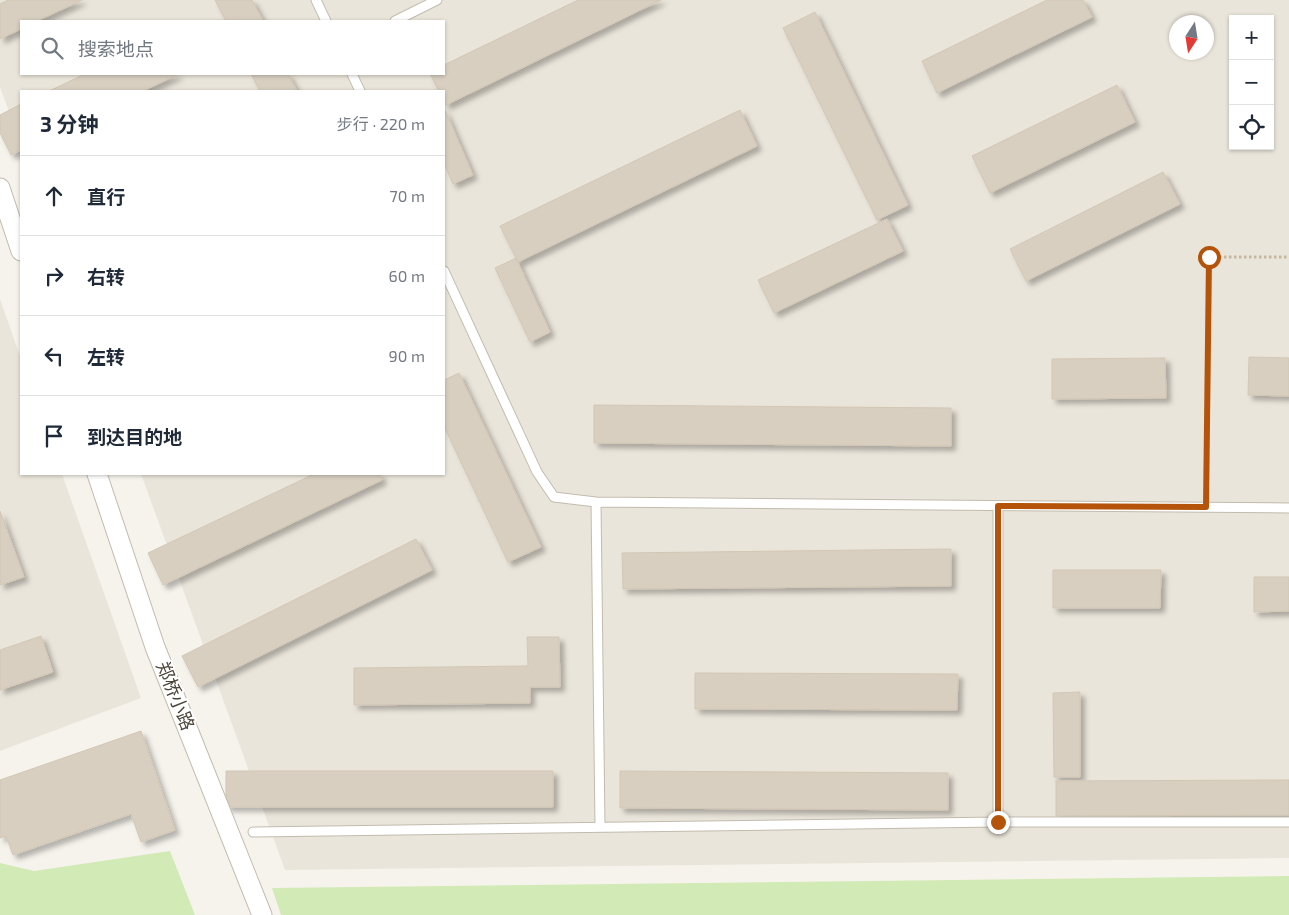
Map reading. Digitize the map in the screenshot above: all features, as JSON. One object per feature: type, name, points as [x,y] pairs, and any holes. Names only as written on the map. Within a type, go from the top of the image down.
[{"type":"street","points":[[0,188],[20,248]]},
{"type":"street","name":"郑桥小路","points":[[97,475],[156,647],[262,915]]},
{"type":"lane","points":[[316,0],[326,20]]},
{"type":"lane","points":[[397,20],[437,0]]},
{"type":"lane","points":[[352,75],[360,90]]},
{"type":"lane","points":[[445,273],[537,472],[554,497],[596,502],[1289,508]]},
{"type":"lane","points":[[596,502],[600,827]]},
{"type":"lane","points":[[998,506],[998,822]]},
{"type":"lane","points":[[253,832],[998,822],[1289,822]]},
{"type":"path","points":[[1206,507],[1209,257],[1289,256]]},
{"type":"shaded area","points":[[0,0],[1289,0],[1289,858],[285,870],[141,475],[445,475],[445,90],[20,90],[20,142],[0,87]]},
{"type":"shaded area","points":[[0,299],[20,356],[20,475],[62,475],[141,698],[0,751]]},
{"type":"green space","points":[[170,851],[195,915],[0,915],[0,863],[34,871]]},
{"type":"green space","points":[[1289,876],[1289,915],[281,915],[272,888]]},
{"type":"building","points":[[8,0],[82,0],[39,20],[20,20],[20,29],[0,39],[0,4]]},
{"type":"building","points":[[215,0],[252,0],[262,20],[225,20]]},
{"type":"building","points":[[578,0],[661,0],[446,105],[445,90],[438,90],[431,75],[445,75],[445,65]]},
{"type":"building","points":[[1047,0],[1083,0],[1092,17],[937,93],[922,61]]},
{"type":"building","points":[[815,12],[908,205],[877,220],[783,28]]},
{"type":"building","points":[[83,75],[177,75],[145,90],[51,90]]},
{"type":"building","points":[[252,75],[289,75],[296,90],[259,90]]},
{"type":"building","points":[[1117,85],[1135,122],[990,193],[972,156]]},
{"type":"building","points":[[20,105],[20,150],[11,155],[0,133],[0,115]]},
{"type":"building","points":[[445,110],[473,175],[453,184],[445,165]]},
{"type":"building","points":[[740,110],[757,146],[518,262],[500,226]]},
{"type":"building","points":[[1163,172],[1180,204],[1026,281],[1010,249]]},
{"type":"building","points":[[887,219],[903,251],[774,313],[758,280]]},
{"type":"building","points":[[516,258],[550,332],[530,342],[495,268]]},
{"type":"building","points":[[1249,357],[1289,358],[1289,396],[1248,395]]},
{"type":"building","points":[[1165,358],[1166,398],[1052,399],[1052,359]]},
{"type":"building","points":[[459,373],[541,547],[508,562],[445,428],[445,380]]},
{"type":"building","points":[[594,405],[951,408],[951,446],[594,443]]},
{"type":"building","points":[[312,475],[380,475],[382,480],[163,585],[148,553]]},
{"type":"building","points":[[0,511],[24,577],[0,585]]},
{"type":"building","points":[[416,539],[432,570],[198,687],[182,656]]},
{"type":"building","points":[[951,549],[951,586],[623,589],[622,553]]},
{"type":"building","points":[[1053,570],[1161,570],[1160,608],[1053,608]]},
{"type":"building","points":[[1254,577],[1289,577],[1289,611],[1254,612]]},
{"type":"building","points":[[41,636],[53,672],[0,690],[0,650]]},
{"type":"building","points":[[527,637],[559,637],[560,687],[530,687],[530,703],[354,705],[354,668],[528,666]]},
{"type":"building","points":[[695,673],[958,674],[957,710],[695,709]]},
{"type":"building","points":[[1080,692],[1080,777],[1054,777],[1053,693]]},
{"type":"building","points":[[141,731],[175,830],[141,842],[131,814],[13,855],[6,836],[0,838],[0,780]]},
{"type":"building","points":[[226,771],[553,771],[553,807],[226,807]]},
{"type":"building","points":[[620,771],[948,773],[948,810],[620,808]]},
{"type":"building","points":[[1289,780],[1289,815],[1056,816],[1056,781]]},
{"type":"route","points":[[998,822],[998,506],[1206,507],[1209,257]]}]
